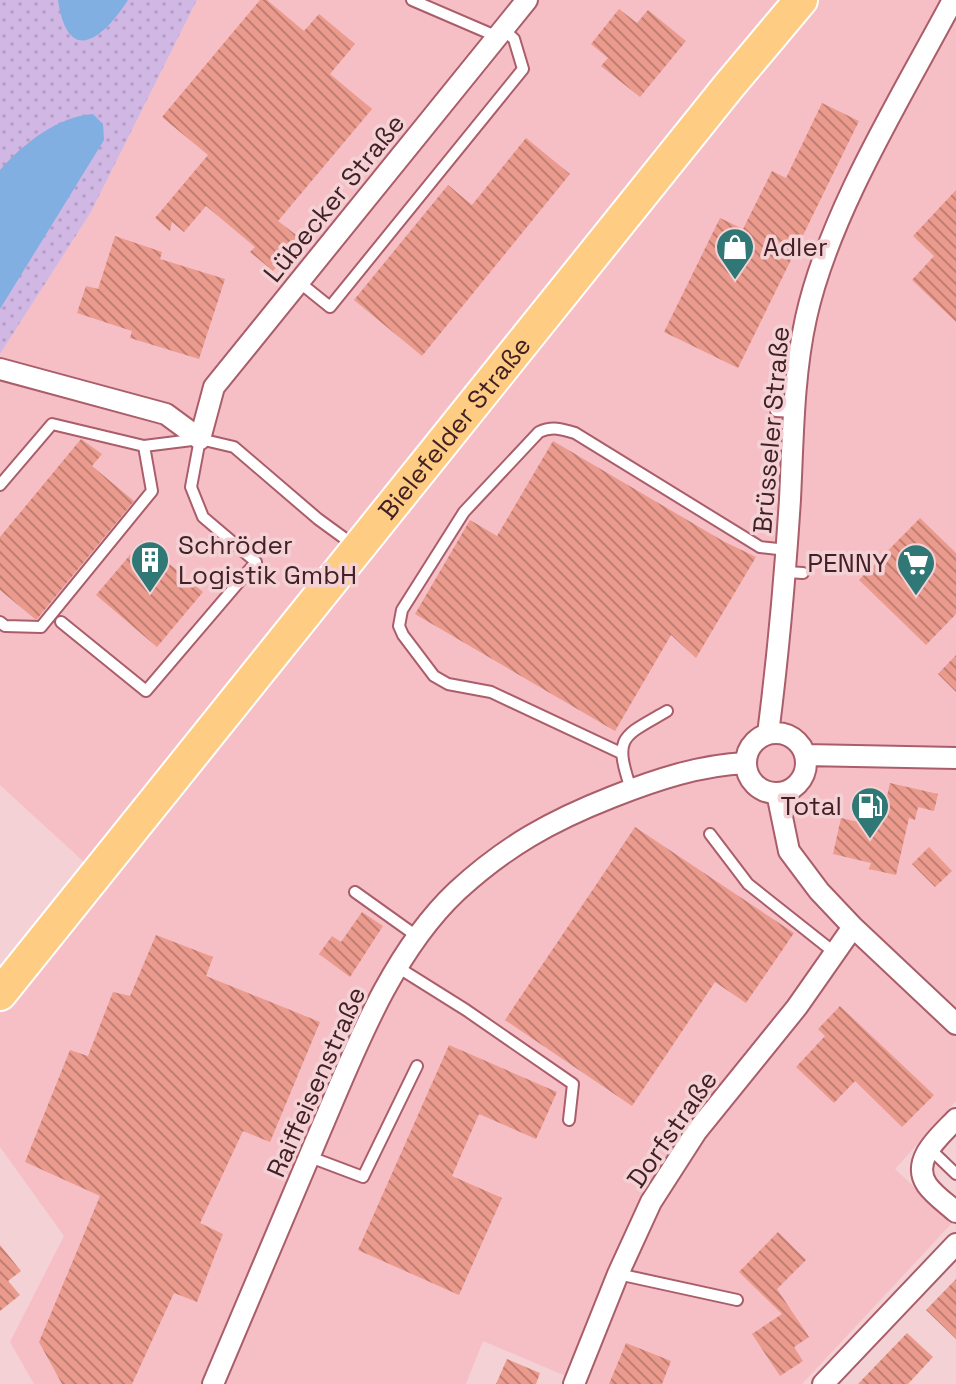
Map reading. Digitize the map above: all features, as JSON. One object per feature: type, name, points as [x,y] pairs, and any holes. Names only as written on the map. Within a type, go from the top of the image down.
[{"type":"main road","name":"Bielefelder Straße","points":[[728,87],[791,0]]},
{"type":"main road","name":"Bielefelder Straße","points":[[0,994],[801,0]]},
{"type":"street","name":"Lübecker Straße","points":[[200,439],[214,387],[527,0]]},
{"type":"street","name":"Brüsseler Straße","points":[[776,734],[778,656],[794,573],[787,550],[785,412],[806,318],[828,247],[863,170],[953,0]]},
{"type":"street","points":[[0,369],[166,414],[200,439]]},
{"type":"street","points":[[776,734],[794,739],[805,755],[800,780],[794,787],[777,793],[759,787],[748,772],[746,763],[752,745],[776,734]]},
{"type":"street","points":[[805,755],[956,758]]},
{"type":"street","name":"Raiffeisenstraße","points":[[213,1384],[368,1019],[418,937],[455,893],[506,850],[561,817],[631,789],[713,765],[746,763]]},
{"type":"street","points":[[777,793],[789,851],[819,891],[956,1024]]},
{"type":"street","name":"Dorfstraße","points":[[574,1384],[651,1202],[696,1132],[797,1007],[853,927]]},
{"type":"street","points":[[956,1119],[929,1148],[921,1164],[926,1184],[956,1212]]},
{"type":"street","points":[[823,1384],[956,1244]]},
{"type":"lane","points":[[299,282],[330,307],[523,69],[514,39],[416,1]]},
{"type":"lane","points":[[0,485],[52,424],[144,446],[200,439],[234,447],[318,519],[359,549]]},
{"type":"lane","points":[[621,753],[491,692],[448,684],[434,676],[403,635],[399,626],[402,610],[464,512],[539,432],[548,428],[562,429],[575,433],[760,547],[787,550]]},
{"type":"lane","points":[[61,622],[146,691],[256,562],[203,517],[191,487],[200,439]]},
{"type":"lane","points":[[0,622],[5,626],[41,627],[152,491],[144,446]]},
{"type":"lane","points":[[631,789],[621,753],[631,732],[667,711]]},
{"type":"lane","points":[[710,834],[748,884],[835,953]]},
{"type":"lane","points":[[355,892],[418,937]]},
{"type":"lane","points":[[399,968],[573,1084],[569,1120]]},
{"type":"lane","points":[[310,1157],[363,1177],[417,1066]]},
{"type":"lane","points":[[929,1148],[956,1174]]},
{"type":"lane","points":[[618,1274],[737,1300]]},
{"type":"shaded area","points":[[0,0],[197,0],[91,212],[0,354]]},
{"type":"shaded area","points":[[197,0],[956,0],[956,1101],[895,1169],[952,1223],[802,1384],[585,1384],[483,1341],[466,1384],[34,1384],[10,1342],[64,1236],[0,1147],[0,993],[96,873],[0,785],[0,354],[91,212]]},
{"type":"water","points":[[58,0],[128,0],[98,35],[78,40],[70,34],[63,21]]},
{"type":"water","points":[[93,114],[103,124],[104,140],[0,309],[0,170],[42,133],[67,120]]},
{"type":"building","points":[[260,0],[267,0],[304,31],[319,14],[355,44],[330,74],[372,109],[278,221],[300,238],[273,271],[250,252],[255,247],[206,206],[184,232],[172,222],[170,231],[155,218],[208,155],[162,117]]},
{"type":"building","points":[[619,9],[637,23],[648,10],[686,41],[640,97],[601,66],[608,58],[591,44]]},
{"type":"building","name":"Adler","points":[[822,103],[859,121],[738,368],[664,332],[720,218],[743,229],[772,171],[786,178]]},
{"type":"building","points":[[526,138],[570,174],[422,356],[354,300],[448,185],[472,205]]},
{"type":"building","points":[[956,190],[956,322],[912,280],[934,256],[913,236]]},
{"type":"building","points":[[115,236],[162,252],[160,259],[225,279],[199,359],[130,338],[132,331],[77,313],[86,286],[98,289]]},
{"type":"building","points":[[81,439],[102,454],[92,466],[134,501],[35,619],[0,590],[0,537]]},
{"type":"building","points":[[553,441],[723,541],[756,557],[696,658],[671,635],[615,731],[415,614],[470,520],[497,536]]},
{"type":"building","name":"PENNY","points":[[920,518],[956,553],[956,614],[926,645],[859,580]]},
{"type":"building","name":"Schröder Logistik GmbH","points":[[142,541],[203,592],[157,647],[96,595]]},
{"type":"building","points":[[956,655],[956,692],[938,674]]},
{"type":"building","name":"Total","points":[[890,783],[938,794],[934,811],[918,807],[915,820],[909,818],[896,875],[869,869],[871,863],[833,854],[841,818],[880,827]]},
{"type":"building","points":[[635,827],[794,933],[746,1003],[715,982],[632,1106],[505,1020]]},
{"type":"building","points":[[929,847],[952,871],[935,887],[912,864]]},
{"type":"building","points":[[362,912],[383,926],[350,977],[319,954],[332,936],[341,942]]},
{"type":"building","points":[[156,935],[213,957],[206,976],[320,1022],[270,1142],[243,1131],[200,1223],[223,1234],[197,1302],[174,1293],[132,1384],[62,1384],[39,1342],[100,1196],[25,1162],[70,1050],[88,1056],[113,992],[130,996]]},
{"type":"building","points":[[840,1006],[934,1095],[902,1127],[855,1081],[834,1103],[796,1067],[825,1036],[818,1029]]},
{"type":"building","points":[[449,1045],[557,1092],[536,1139],[479,1114],[452,1176],[502,1198],[459,1295],[358,1250]]},
{"type":"building","points":[[778,1232],[806,1260],[777,1289],[809,1337],[794,1347],[803,1361],[780,1376],[752,1334],[782,1314],[739,1272]]},
{"type":"building","points":[[0,1245],[21,1271],[8,1281],[20,1295],[0,1311]]},
{"type":"building","points":[[956,1279],[956,1339],[926,1310]]},
{"type":"building","points":[[907,1333],[933,1357],[908,1384],[858,1384]]},
{"type":"building","points":[[626,1343],[671,1361],[662,1384],[609,1384]]},
{"type":"building","points":[[507,1359],[540,1373],[536,1384],[496,1384]]},
{"type":"place","name":"Adler","points":[[735,281]]},
{"type":"place","name":"Schröder Logistik GmbH","points":[[150,594]]},
{"type":"place","name":"PENNY","points":[[916,597]]},
{"type":"place","name":"Total","points":[[870,840]]}]
